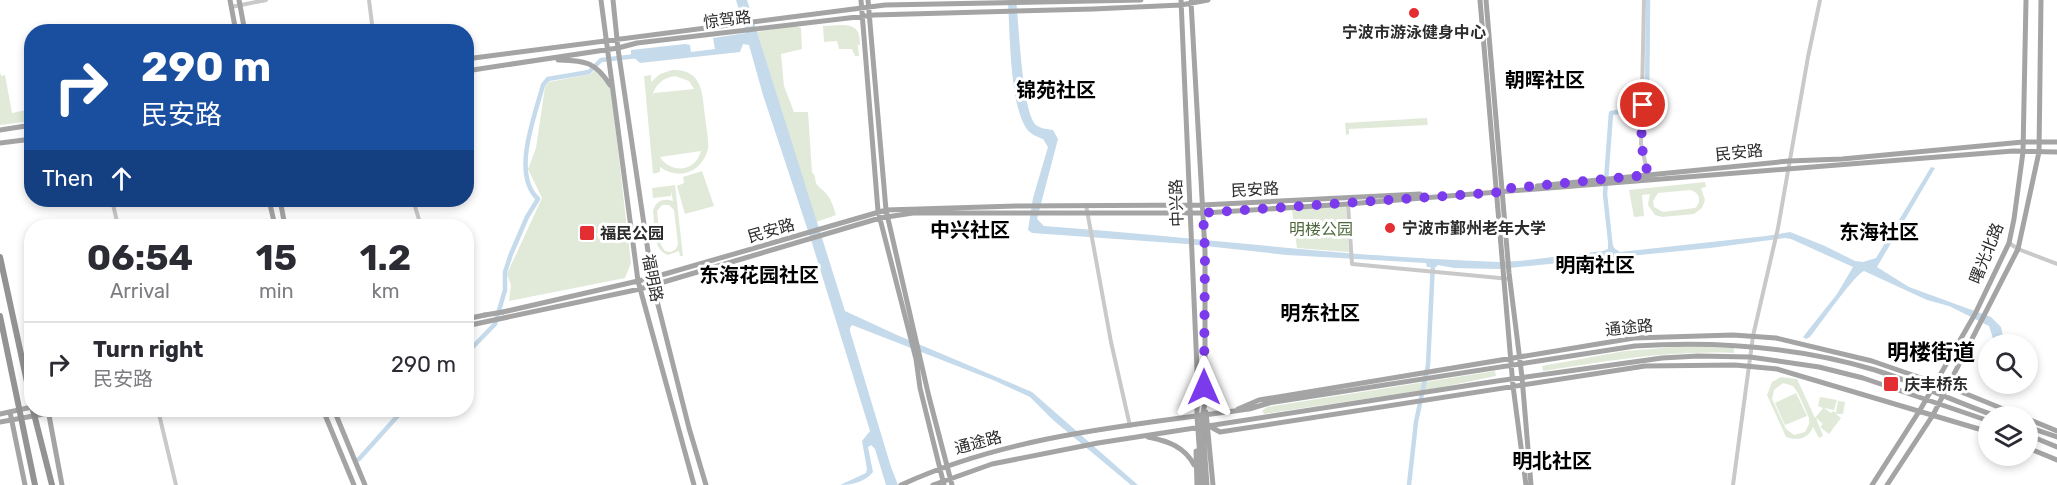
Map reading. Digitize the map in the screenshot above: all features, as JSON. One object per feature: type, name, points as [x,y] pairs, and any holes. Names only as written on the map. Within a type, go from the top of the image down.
[{"type":"highway","points":[[0,257],[24,368]]},
{"type":"highway","points":[[0,316],[35,485]]},
{"type":"highway","points":[[35,417],[52,485]]},
{"type":"main road","points":[[230,0],[234,24]]},
{"type":"main road","name":"福明路","points":[[601,0],[638,281],[694,485]]},
{"type":"main road","name":"福明路","points":[[613,0],[620,66],[652,285],[706,485]]},
{"type":"main road","points":[[861,0],[878,211],[951,482]]},
{"type":"main road","name":"惊驾路","points":[[474,58],[862,8],[869,3],[1141,0]]},
{"type":"main road","name":"惊驾路","points":[[474,70],[618,49],[637,43],[870,16],[1004,12],[1208,0]]},
{"type":"main road","points":[[1480,0],[1506,276],[1512,379],[1526,485]]},
{"type":"main road","points":[[1486,0],[1498,191]]},
{"type":"main road","name":"曙光北路","points":[[1872,485],[1920,410],[1976,314],[2008,243],[2014,219],[2023,152],[2026,0]]},
{"type":"main road","name":"曙光北路","points":[[1887,485],[1933,416],[2018,249],[2039,152],[2041,0]]},
{"type":"main road","name":"中兴路","points":[[1191,2],[1205,251],[1204,404],[1200,416],[1207,485]]},
{"type":"main road","points":[[239,3],[243,24]]},
{"type":"main road","points":[[869,3],[886,210],[912,338]]},
{"type":"main road","name":"中兴路","points":[[1181,3],[1197,404],[1213,485]]},
{"type":"main road","points":[[544,60],[580,61],[598,68],[612,88]]},
{"type":"main road","points":[[0,130],[24,126]]},
{"type":"main road","points":[[0,144],[24,140]]},
{"type":"main road","name":"民安路","points":[[504,315],[822,232],[880,218],[913,213],[1203,213],[1348,204],[2023,142],[2057,142]]},
{"type":"main road","name":"民安路","points":[[1614,181],[1648,175],[1788,164],[2057,152]]},
{"type":"main road","name":"民安路","points":[[822,232],[886,210],[1086,205],[1202,206],[1498,191]]},
{"type":"main road","name":"民安路","points":[[474,323],[504,315],[640,289],[801,238]]},
{"type":"main road","points":[[1506,276],[1523,385],[1531,485]]},
{"type":"main road","name":"民安路","points":[[474,319],[486,319]]},
{"type":"main road","name":"通途路","points":[[1232,411],[1259,400],[1417,374],[1511,362],[1634,338],[1733,335],[1776,338],[1872,361],[1936,382],[1996,406]]},
{"type":"main road","name":"通途路","points":[[1520,360],[1635,346],[1686,343],[1736,344],[1805,352],[1837,359],[1876,370],[1978,410]]},
{"type":"main road","name":"通途路","points":[[1412,399],[1436,391],[1662,358],[1750,357],[1819,367],[1863,378],[1978,417]]},
{"type":"main road","points":[[918,359],[920,388],[944,483]]},
{"type":"main road","name":"通途路","points":[[933,485],[951,482],[992,464],[1098,443],[1412,399],[1429,399],[1645,366],[1748,366],[1777,369],[1978,429]]},
{"type":"main road","name":"通途路","points":[[901,485],[946,465],[1035,441],[1250,409],[1269,403],[1410,381],[1436,373]]},
{"type":"main road","points":[[21,409],[5,413],[25,485]]},
{"type":"main road","points":[[49,417],[62,484]]},
{"type":"main road","points":[[326,417],[353,482]]},
{"type":"main road","points":[[337,417],[365,485]]},
{"type":"main road","points":[[6,421],[22,418]]},
{"type":"main road","points":[[2038,423],[2057,431]]},
{"type":"main road","name":"中兴路","points":[[1197,485],[1196,469],[1203,428]]},
{"type":"main road","name":"中兴路","points":[[1202,485],[1203,428]]},
{"type":"main road","points":[[2038,430],[2057,437]]},
{"type":"main road","points":[[1144,436],[1178,446],[1189,455],[1196,469]]},
{"type":"main road","points":[[2038,439],[2057,447]]},
{"type":"main road","points":[[2038,452],[2057,460]]},
{"type":"street","points":[[231,7],[239,3],[266,0]]},
{"type":"street","points":[[369,0],[372,24]]},
{"type":"street","points":[[1644,0],[1641,144],[1648,175]]},
{"type":"street","points":[[1733,485],[1752,336],[1774,250],[1820,0]]},
{"type":"street","points":[[1348,204],[1352,263],[1441,273],[1506,276]]},
{"type":"street","points":[[1086,205],[1111,342],[1130,426]]},
{"type":"street","points":[[2008,243],[2057,264]]},
{"type":"street","points":[[160,417],[176,485]]},
{"type":"green space","points":[[843,25],[855,28],[858,33],[859,56],[855,56],[852,49],[839,49],[837,41],[824,42],[823,26]]},
{"type":"green space","points":[[796,26],[801,28],[802,49],[781,54],[784,86],[794,112],[808,112],[812,172],[818,185],[831,200],[836,215],[816,222],[757,32]]},
{"type":"green space","name":"福民公园","points":[[597,68],[611,89],[631,263],[625,278],[509,301],[511,285],[507,274],[542,198],[528,169],[536,148],[545,87],[549,82],[591,74]]},
{"type":"green space","points":[[672,70],[690,74],[699,84],[701,91],[708,149],[701,163],[682,174],[660,167],[660,172],[653,174],[644,76],[651,75],[651,82],[660,74]],"holes":[[[675,76],[689,81],[696,92],[694,89],[654,93],[652,97],[655,89],[660,82]],[[701,151],[694,163],[683,168],[670,166],[660,157]]]},
{"type":"green space","points":[[0,72],[1,76],[5,75],[12,113],[24,110],[24,122],[0,125]]},
{"type":"green space","points":[[1427,118],[1428,125],[1349,129],[1349,134],[1346,135],[1345,123]]},
{"type":"green space","points":[[702,171],[714,206],[685,214],[677,186],[684,183],[683,177]]},
{"type":"green space","points":[[1705,182],[1706,187],[1701,188],[1705,200],[1702,208],[1694,214],[1662,217],[1655,215],[1648,205],[1650,194],[1642,195],[1644,216],[1634,217],[1629,190]],"holes":[[[1690,190],[1699,198],[1699,203],[1695,208],[1663,212],[1654,207],[1653,201],[1658,193]]]},
{"type":"green space","points":[[675,185],[683,256],[680,256],[679,251],[668,255],[659,248],[654,230],[654,207],[661,201],[673,201],[671,191],[671,196],[653,198],[652,188]],"holes":[[[662,205],[669,205],[674,210],[678,244],[671,252],[665,251],[661,245],[657,211]]]},
{"type":"green space","name":"明楼公园","points":[[1346,206],[1349,252],[1297,248],[1292,210]]},
{"type":"green space","points":[[1689,346],[1734,348],[1734,353],[1662,355],[1543,371],[1542,366],[1625,351]]},
{"type":"green space","points":[[1495,371],[1496,376],[1437,388],[1264,414],[1262,411],[1267,407]]},
{"type":"green space","points":[[1781,377],[1797,379],[1815,418],[1823,408],[1818,406],[1820,397],[1837,400],[1834,410],[1824,408],[1831,413],[1833,411],[1836,413],[1838,401],[1845,402],[1843,414],[1836,414],[1841,418],[1829,434],[1820,427],[1823,424],[1816,418],[1823,436],[1819,438],[1813,427],[1802,438],[1786,437],[1767,395],[1772,382]],"holes":[[[1783,383],[1793,386],[1809,418],[1805,432],[1794,435],[1786,429],[1772,399],[1774,390]]]},
{"type":"green space","points":[[1796,393],[1807,416],[1785,425],[1775,403]]},
{"type":"water","points":[[736,0],[747,0],[845,311],[1032,392],[1138,485],[1131,485],[1053,420],[1030,397],[993,380],[852,325],[850,331],[898,485],[886,485],[875,449],[871,445],[868,447],[873,472],[858,482],[840,485],[866,473],[862,441],[870,431],[749,45],[743,44],[740,52],[640,63],[631,55],[631,50],[685,44],[690,45],[691,52],[715,49],[713,38],[746,33]]},
{"type":"water","points":[[1016,0],[1024,86],[1031,117],[1036,125],[1053,130],[1058,139],[1037,219],[1044,226],[1328,251],[1499,262],[1603,251],[1608,249],[1608,244],[1612,243],[1614,248],[1620,252],[1790,232],[1855,261],[1863,262],[1876,258],[1931,167],[1935,168],[1877,267],[1909,287],[1991,317],[2001,327],[2003,334],[1992,334],[1989,326],[1949,306],[1927,300],[1864,271],[1853,281],[1810,337],[1806,339],[1803,337],[1837,294],[1853,267],[1785,238],[1710,248],[1499,269],[1454,268],[1438,265],[1427,267],[1426,263],[1287,255],[1187,244],[1032,233],[1028,230],[1033,198],[1048,147],[1043,139],[1027,129],[1016,101],[1008,2]]},
{"type":"waterway","points":[[1611,249],[1605,194],[1611,113],[1644,108],[1647,105],[1648,0]]},
{"type":"waterway","points":[[474,346],[495,324],[505,290],[505,272],[511,254],[527,217],[538,199],[530,188],[526,175],[526,160],[527,144],[543,85],[548,79],[589,72],[601,60],[637,56]]},
{"type":"waterway","points":[[1409,485],[1416,422],[1428,365],[1433,263]]},
{"type":"waterway","points":[[359,459],[397,417]]},
{"type":"place","name":"宁波市游泳健身中心","points":[[1414,13]]},
{"type":"place","name":"宁波市鄞州老年大学","points":[[1390,228]]},
{"type":"place","name":"福民公园","points":[[587,233]]},
{"type":"place","name":"庆丰桥东","points":[[1891,384]]},
{"type":"district","name":"朝晖社区","points":[[1545,80]]},
{"type":"district","name":"锦苑社区","points":[[1056,90]]},
{"type":"district","name":"中兴社区","points":[[970,230]]},
{"type":"district","name":"东海社区","points":[[1879,232]]},
{"type":"district","name":"明南社区","points":[[1595,265]]},
{"type":"district","name":"东海花园社区","points":[[759,275]]},
{"type":"district","name":"明东社区","points":[[1320,313]]},
{"type":"district","name":"明楼街道","points":[[1931,352]]},
{"type":"district","name":"明北社区","points":[[1552,461]]},
{"type":"route","points":[[1204,387],[1203,213],[1502,192],[1502,189],[1648,175],[1641,144],[1643,105]]}]
